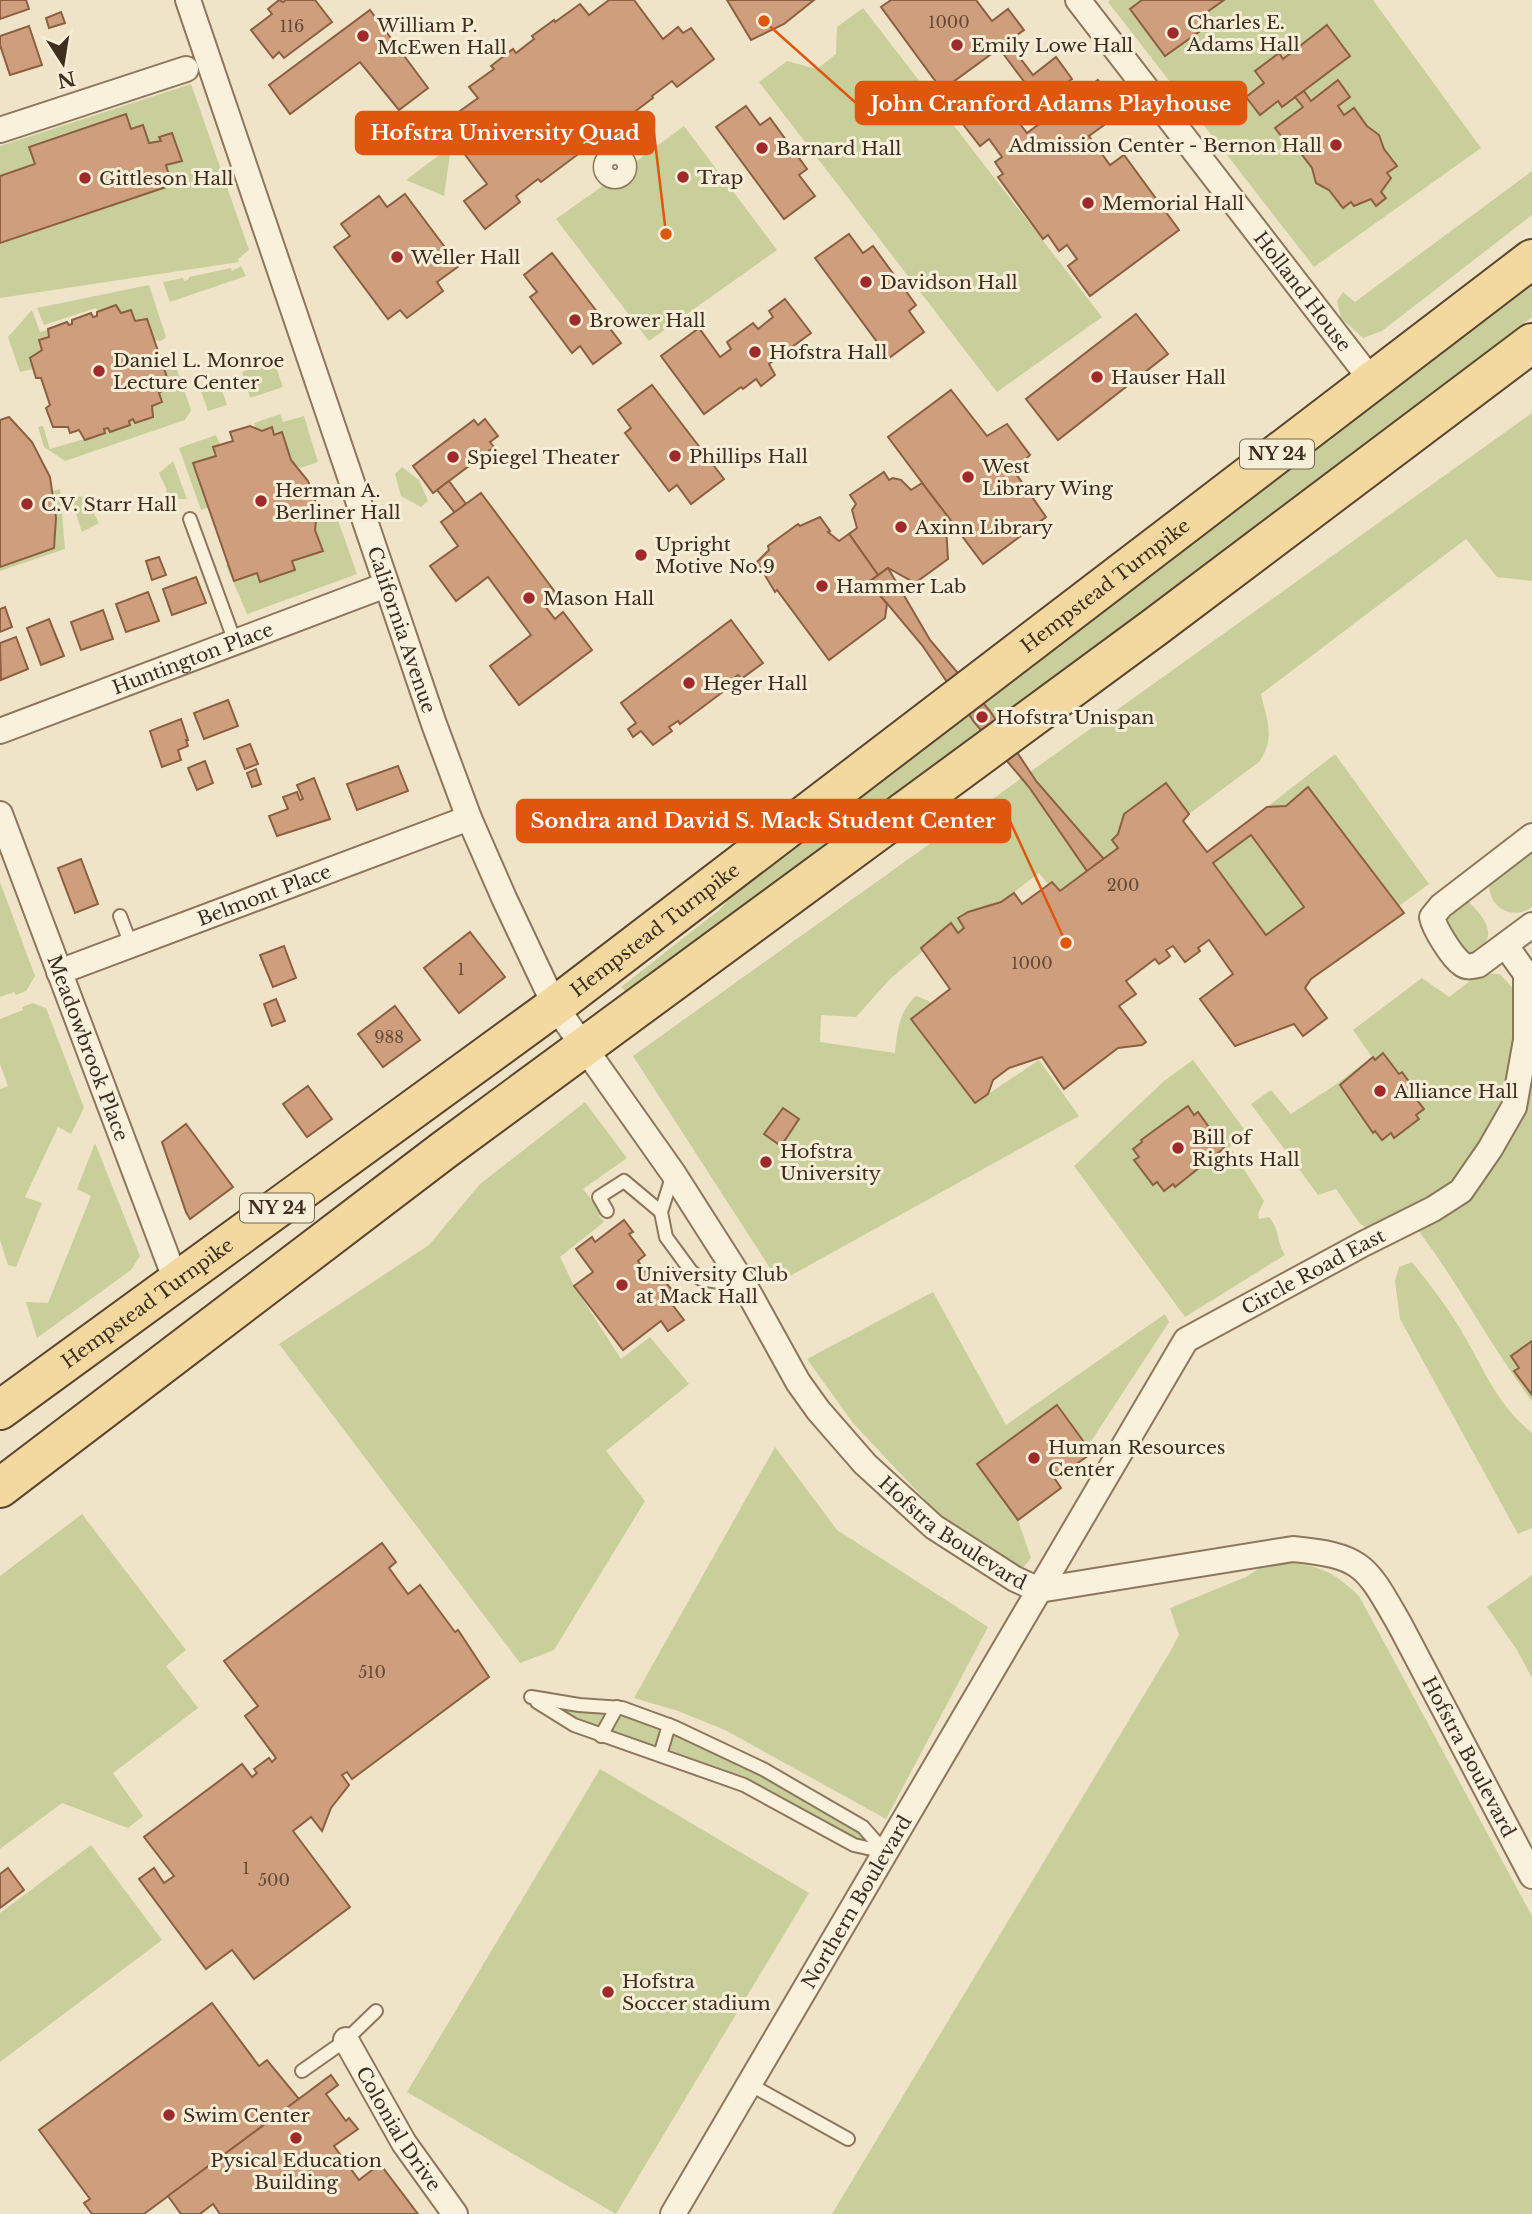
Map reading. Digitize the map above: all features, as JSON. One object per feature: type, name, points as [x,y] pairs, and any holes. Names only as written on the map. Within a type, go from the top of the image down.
[{"type":"main road","name":"Hempstead Turnpike","points":[[0,1410],[555,1006],[1532,259]]},
{"type":"main road","name":"NY 24","points":[[0,1488],[270,1280],[582,1047],[1155,627],[1532,343]]},
{"type":"street","name":"California Avenue","points":[[188,0],[197,65],[469,818],[503,898],[555,1006],[582,1047]]},
{"type":"street","name":"Holland House","points":[[1078,0],[1372,381]]},
{"type":"street","points":[[0,130],[197,65]]},
{"type":"street","name":"Huntington Place","points":[[0,732],[386,585]]},
{"type":"street","name":"Meadowbrook Place","points":[[0,814],[5,841],[59,972],[176,1281]]},
{"type":"street","name":"Belmont Place","points":[[59,972],[469,818]]},
{"type":"street","points":[[1532,836],[1441,906],[1432,917],[1433,926],[1461,963],[1468,967],[1478,965],[1532,925]]},
{"type":"street","name":"Circle Road East","points":[[1039,1590],[1186,1340],[1433,1209],[1461,1191],[1490,1149],[1514,1107],[1526,1040],[1525,974],[1506,946]]},
{"type":"street","name":"Hofstra Boulevard","points":[[582,1047],[673,1173],[745,1286],[798,1382],[865,1464],[934,1527],[1014,1578],[1039,1590],[1293,1549],[1325,1552],[1347,1559],[1365,1569],[1379,1590],[1532,1876]]},
{"type":"street","name":"Northern Boulevard","points":[[673,2214],[1039,1590]]},
{"type":"street","name":"Colonial Drive","points":[[346,2040],[404,2143],[455,2214]]},
{"type":"lane","points":[[190,519],[235,642]]},
{"type":"lane","points":[[120,916],[131,945]]},
{"type":"lane","points":[[673,1173],[661,1212],[666,1237],[691,1271],[701,1279],[745,1286]]},
{"type":"lane","points":[[607,1211],[599,1197],[624,1181],[661,1212]]},
{"type":"lane","points":[[531,1697],[579,1705],[617,1707],[669,1725],[763,1769],[863,1827],[885,1853],[854,1845],[744,1785],[575,1725],[531,1697]]},
{"type":"lane","points":[[601,1736],[617,1707]]},
{"type":"lane","points":[[660,1755],[669,1725]]},
{"type":"lane","points":[[303,2071],[346,2040],[376,2011]]},
{"type":"lane","points":[[750,2084],[848,2139]]},
{"type":"green space","points":[[1373,0],[1481,148],[1314,267],[1108,2]]},
{"type":"green space","points":[[863,8],[1102,317],[997,392],[759,82],[787,61],[817,69],[836,54],[837,27]]},
{"type":"green space","points":[[191,84],[249,250],[238,259],[239,262],[0,298],[0,243],[172,185],[166,165],[182,161],[159,138],[161,141],[149,143],[143,125],[131,129],[125,114],[29,147],[35,164],[0,176],[0,146]]},
{"type":"green space","points":[[684,126],[777,250],[649,341],[556,219],[608,182],[625,178],[630,166]]},
{"type":"green space","points":[[446,150],[450,154],[444,196],[406,180]]},
{"type":"green space","points":[[1532,171],[1532,215],[1382,331],[1363,338],[1341,318],[1337,301],[1343,292],[1355,302]]},
{"type":"green space","points":[[241,266],[246,276],[170,302],[163,282],[183,278],[184,281],[189,277],[231,268],[232,271]]},
{"type":"green space","points":[[1532,279],[1532,317],[1396,426],[627,993],[621,987],[719,910],[785,842]]},
{"type":"green space","points":[[149,285],[166,337],[161,341],[154,340],[147,319],[135,321],[131,310],[121,313],[116,306],[98,311],[96,308],[44,325],[37,308]]},
{"type":"green space","points":[[32,310],[40,332],[48,330],[47,339],[41,350],[30,358],[33,369],[20,372],[8,337]]},
{"type":"green space","points":[[174,361],[191,410],[185,420],[65,461],[44,447],[38,427],[43,426],[50,449],[105,433],[104,429],[108,428],[110,431],[133,419],[135,423],[153,417],[152,406],[162,402],[159,393],[170,386],[163,364]]},
{"type":"green space","points":[[274,361],[283,387],[250,398],[242,372]]},
{"type":"green space","points":[[218,379],[227,405],[208,411],[199,386]]},
{"type":"green space","points":[[1532,413],[1532,581],[1497,577],[1466,539],[1261,694],[1269,737],[1259,762],[1189,814],[1166,784],[1124,814],[1118,834],[1112,840],[1118,848],[1060,891],[1052,882],[1048,884],[1039,873],[1001,902],[968,912],[958,918],[964,928],[958,933],[951,924],[921,947],[923,951],[890,979],[856,1017],[821,1015],[820,1042],[895,1053],[898,1030],[906,1008],[916,996],[929,1001],[931,1004],[912,1020],[975,1103],[1039,1060],[1079,1116],[779,1282],[633,1056]]},
{"type":"green space","points":[[280,414],[283,422],[304,416],[318,462],[300,468],[291,460],[282,432],[274,435],[272,427],[262,431],[255,428],[254,423]]},
{"type":"green space","points":[[216,435],[220,445],[213,448],[216,456],[194,464],[209,507],[201,510],[179,448]]},
{"type":"green space","points":[[173,461],[187,499],[168,499],[159,473]]},
{"type":"green space","points":[[402,467],[419,480],[428,501],[421,507],[401,496],[395,474]]},
{"type":"green space","points":[[60,489],[65,549],[0,571],[0,567],[54,548],[56,518],[52,491]]},
{"type":"green space","points":[[70,496],[91,497],[93,511],[99,523],[82,532]]},
{"type":"green space","points":[[333,506],[357,574],[247,614],[226,565],[228,564],[234,581],[257,573],[260,582],[295,570],[292,561],[322,551],[315,530],[317,511]]},
{"type":"green space","points":[[1335,754],[1429,884],[1399,906],[1308,787],[1286,806],[1267,807]]},
{"type":"green space","points":[[1251,835],[1304,907],[1266,935],[1213,863]]},
{"type":"green space","points":[[1532,842],[1532,907],[1517,913],[1503,910],[1493,900],[1489,884]]},
{"type":"green space","points":[[0,882],[35,976],[26,991],[0,997]]},
{"type":"green space","points":[[1466,899],[1484,921],[1488,934],[1487,940],[1480,948],[1462,953],[1440,909]]},
{"type":"green space","points":[[1480,973],[1500,974],[1532,1010],[1532,1401],[1411,1221],[1371,1230],[1360,1224],[1336,1189],[1318,1195],[1251,1104],[1271,1090],[1291,1114],[1372,1057],[1353,1030],[1422,978],[1449,997]]},
{"type":"green space","points":[[33,1003],[46,1008],[84,1108],[71,1134],[58,1127],[25,1197],[42,1203],[16,1267],[8,1265],[0,1240],[0,1089],[8,1086],[0,1064],[0,1019]]},
{"type":"green space","points":[[1193,1060],[1244,1129],[1230,1147],[1264,1201],[1258,1214],[1259,1219],[1269,1217],[1285,1255],[1185,1317],[1074,1166],[1164,1081]]},
{"type":"green space","points":[[585,1102],[627,1158],[583,1189],[602,1213],[599,1216],[604,1222],[560,1257],[574,1286],[621,1359],[650,1337],[689,1384],[606,1451],[645,1501],[554,1650],[520,1663],[279,1344],[429,1245],[480,1184]]},
{"type":"green space","points":[[95,1143],[140,1256],[131,1270],[37,1338],[26,1302],[48,1303],[91,1196],[77,1189]]},
{"type":"green space","points":[[1412,1262],[1453,1317],[1501,1400],[1532,1433],[1532,1528],[1518,1534],[1400,1319],[1395,1281],[1399,1267]]},
{"type":"green space","points":[[933,1292],[1006,1425],[1165,1314],[1169,1322],[1088,1446],[1057,1405],[977,1464],[1018,1520],[1031,1558],[1019,1573],[943,1519],[853,1423],[807,1359]]},
{"type":"green space","points":[[775,1447],[837,1530],[988,1627],[886,1819],[725,1730],[678,1711],[634,1698]]},
{"type":"green space","points":[[82,1514],[186,1650],[166,1666],[198,1708],[113,1773],[143,1816],[128,1828],[62,1803],[0,1849],[0,1576]]},
{"type":"green space","points":[[1284,1562],[1325,1571],[1359,1596],[1532,1916],[1532,2214],[832,2214],[1171,1650],[1179,1635],[1170,1608],[1246,1577],[1264,1565]]},
{"type":"green space","points":[[1532,1575],[1532,1678],[1517,1650],[1487,1607]]},
{"type":"green space","points":[[550,1701],[607,1706],[674,1727],[863,1827],[885,1852],[854,1845],[782,1804],[574,1725]]},
{"type":"green space","name":"Hofstra Soccer stadium","points":[[600,1769],[809,1893],[616,2214],[407,2092]]},
{"type":"green space","points":[[91,1845],[162,1940],[0,2062],[0,1913]]},
{"type":"building","points":[[0,0],[26,0],[29,9],[0,19]]},
{"type":"building","points":[[279,0],[315,0],[332,22],[284,58],[279,52],[273,58],[251,30],[272,14],[268,9]]},
{"type":"building","points":[[609,0],[634,0],[663,39],[678,27],[683,33],[691,28],[714,59],[677,87],[672,81],[541,182],[538,179],[516,196],[520,202],[485,229],[464,201],[487,184],[442,124],[478,98],[469,87],[494,69],[491,66],[513,49],[516,53],[534,39],[532,36],[580,4],[589,15]]},
{"type":"building","points":[[727,0],[814,0],[784,24],[751,40]]},
{"type":"building","name":"Emily Lowe Hall","points":[[891,0],[976,0],[992,21],[1008,9],[1024,30],[942,90],[881,7]]},
{"type":"building","name":"Charles E. Adams Hall","points":[[1142,0],[1224,0],[1203,15],[1210,24],[1165,56],[1130,9]]},
{"type":"building","name":"William P. McEwen Hall","points":[[370,10],[428,88],[399,110],[360,62],[290,114],[269,85]]},
{"type":"building","points":[[61,12],[65,23],[49,28],[46,18]]},
{"type":"building","points":[[1327,25],[1350,56],[1282,107],[1278,101],[1260,115],[1246,97],[1264,83],[1255,71],[1279,53],[1283,59]]},
{"type":"building","points":[[29,26],[42,65],[10,75],[0,45],[0,36]]},
{"type":"building","points":[[1008,42],[1033,75],[1056,57],[1072,79],[1050,95],[1060,108],[1050,116],[1037,99],[1021,111],[1009,95],[1025,83],[999,48]]},
{"type":"building","name":"Memorial Hall","points":[[1098,80],[1122,112],[1089,136],[1110,165],[1124,155],[1179,230],[1090,296],[1068,266],[1077,259],[1067,245],[1059,251],[1048,235],[1043,239],[998,177],[1003,174],[995,162],[1002,157],[989,139],[980,146],[962,123],[1006,90],[1024,114],[1017,120],[1027,133]]},
{"type":"building","name":"Admission Center - Bernon Hall","points":[[1338,80],[1350,97],[1338,106],[1344,115],[1354,108],[1367,126],[1379,135],[1384,149],[1397,166],[1387,173],[1391,178],[1381,192],[1386,198],[1376,206],[1371,199],[1354,206],[1351,202],[1343,208],[1329,190],[1316,183],[1312,168],[1299,151],[1295,154],[1275,128],[1303,107],[1295,97],[1304,91],[1311,101]]},
{"type":"building","name":"Barnard Hall","points":[[746,106],[760,125],[770,118],[807,169],[799,175],[815,196],[784,219],[716,127]]},
{"type":"building","name":"Gittleson Hall","points":[[126,114],[131,129],[143,125],[149,143],[161,141],[159,137],[172,133],[182,161],[166,165],[172,185],[0,243],[0,176],[35,164],[29,147]]},
{"type":"building","name":"Weller Hall","points":[[405,194],[459,266],[437,282],[443,291],[407,318],[400,310],[388,319],[334,247],[350,236],[341,224],[379,196],[387,207]]},
{"type":"building","name":"Davidson Hall","points":[[849,234],[863,253],[873,246],[916,305],[909,311],[924,332],[889,358],[815,258]]},
{"type":"building","name":"Brower Hall","points":[[552,253],[621,343],[593,364],[580,346],[572,353],[530,297],[537,292],[524,275]]},
{"type":"building","name":"Hofstra Hall","points":[[785,299],[811,333],[769,364],[775,375],[761,386],[756,379],[704,414],[661,356],[699,328],[720,357],[731,349],[727,342],[753,323],[758,329],[773,317],[769,311]]},
{"type":"building","name":"Daniel L. Monroe Lecture Center","points":[[116,305],[121,313],[131,310],[135,321],[147,319],[170,386],[159,393],[162,402],[152,406],[153,417],[135,423],[133,419],[129,421],[130,425],[110,432],[108,428],[104,429],[105,433],[85,440],[79,430],[70,433],[68,427],[53,427],[46,408],[50,405],[41,378],[36,378],[30,358],[42,350],[39,340],[49,337],[48,329],[67,322],[72,324],[72,320],[91,313],[93,317],[97,316],[97,312]]},
{"type":"building","name":"Hauser Hall","points":[[1136,314],[1168,354],[1058,440],[1026,399]]},
{"type":"building","name":"Phillips Hall","points":[[652,385],[724,479],[691,504],[677,485],[669,491],[625,433],[631,428],[618,410]]},
{"type":"building","name":"West Library Wing","points":[[951,390],[987,436],[1007,424],[1030,455],[1014,471],[1046,517],[983,564],[888,437]]},
{"type":"building","name":"C.V. Starr Hall","points":[[9,417],[32,442],[50,477],[56,518],[54,548],[0,567],[0,420]]},
{"type":"building","name":"Spiegel Theater","points":[[485,419],[498,436],[490,442],[494,447],[433,493],[413,466],[474,420],[478,425]]},
{"type":"building","name":"Herman A. Berliner Hall","points":[[250,426],[262,431],[272,427],[274,435],[282,432],[291,460],[308,481],[314,496],[317,511],[315,530],[323,551],[292,561],[295,570],[260,582],[257,573],[234,581],[193,463],[216,456],[213,447],[233,441],[230,432]]},
{"type":"building","name":"Axinn Library","points":[[884,472],[889,480],[901,480],[911,490],[922,483],[952,522],[946,526],[948,559],[915,583],[888,568],[878,575],[849,534],[857,528],[852,510],[856,504],[850,495]]},
{"type":"building","points":[[449,481],[466,504],[455,513],[437,490]]},
{"type":"building","name":"Mason Hall","points":[[481,493],[558,596],[545,606],[555,619],[563,612],[592,650],[519,705],[490,666],[531,635],[488,577],[456,601],[430,566],[458,546],[441,522]]},
{"type":"building","name":"Hammer Lab","points":[[820,517],[830,531],[828,532],[839,541],[849,534],[878,575],[869,582],[887,604],[885,618],[829,660],[777,590],[775,592],[757,562],[769,550],[768,546],[798,524],[800,526]]},
{"type":"building","points":[[159,557],[166,575],[152,580],[146,561]]},
{"type":"building","name":"Hofstra Unispan","points":[[888,568],[930,640],[990,711],[1036,781],[1104,859],[1087,871],[1029,787],[974,722],[922,645],[869,582]]},
{"type":"building","points":[[196,577],[206,603],[172,615],[163,589]]},
{"type":"building","points":[[148,592],[159,621],[126,632],[116,604]]},
{"type":"building","points":[[5,607],[12,627],[0,632],[0,609]]},
{"type":"building","points":[[103,610],[113,639],[81,650],[71,622]]},
{"type":"building","points":[[49,619],[64,656],[41,665],[27,628]]},
{"type":"building","name":"Heger Hall","points":[[731,620],[763,663],[741,679],[738,675],[729,682],[732,685],[680,724],[678,721],[669,727],[672,731],[653,745],[641,731],[633,737],[628,729],[636,723],[621,703]]},
{"type":"building","points":[[16,637],[28,669],[1,680],[0,643]]},
{"type":"building","points":[[228,700],[238,726],[204,739],[194,713]]},
{"type":"building","points":[[181,719],[188,746],[178,750],[181,760],[162,767],[150,731]]},
{"type":"building","points":[[250,744],[258,764],[245,769],[237,749]]},
{"type":"building","points":[[205,761],[213,783],[197,790],[188,768]]},
{"type":"building","points":[[398,766],[408,791],[357,810],[347,784]]},
{"type":"building","points":[[256,769],[261,784],[252,787],[247,773]]},
{"type":"building","points":[[314,778],[330,819],[277,836],[269,816],[288,809],[283,797],[297,792],[300,800],[303,799],[297,785]]},
{"type":"building","points":[[1166,783],[1189,814],[1183,821],[1207,852],[1267,807],[1286,806],[1308,787],[1404,913],[1311,979],[1305,988],[1327,1018],[1303,1036],[1294,1024],[1235,1046],[1200,999],[1233,974],[1209,940],[1185,962],[1173,946],[1166,950],[1170,956],[1165,960],[1159,964],[1155,959],[1126,981],[1136,994],[1119,1006],[1146,1042],[1118,1048],[1064,1089],[1042,1057],[1009,1068],[993,1080],[988,1094],[975,1103],[911,1019],[950,989],[921,948],[951,923],[958,933],[964,928],[958,918],[968,912],[1001,902],[1014,893],[1022,904],[1052,882],[1060,891],[1118,848],[1112,840],[1118,834],[1124,814]],"holes":[[[1251,835],[1304,907],[1266,935],[1213,863]]]},
{"type":"building","points":[[81,859],[98,904],[75,913],[58,868]]},
{"type":"building","points":[[470,932],[505,977],[459,1013],[424,968]]},
{"type":"building","points":[[284,946],[296,978],[273,987],[260,955]]},
{"type":"building","points":[[276,999],[285,1021],[272,1026],[264,1004]]},
{"type":"building","points":[[395,1006],[420,1040],[383,1067],[358,1034]]},
{"type":"building","name":"Alliance Hall","points":[[1383,1053],[1399,1074],[1402,1072],[1420,1097],[1417,1100],[1424,1109],[1416,1115],[1419,1119],[1394,1138],[1391,1133],[1382,1140],[1375,1131],[1373,1133],[1340,1085],[1373,1057],[1375,1060]]},
{"type":"building","points":[[308,1086],[332,1119],[307,1137],[283,1104]]},
{"type":"building","name":"Bill of Rights Hall","points":[[1188,1106],[1194,1115],[1198,1112],[1224,1148],[1175,1187],[1173,1184],[1164,1191],[1157,1182],[1153,1185],[1134,1160],[1139,1157],[1133,1149],[1141,1140]]},
{"type":"building","points":[[783,1108],[799,1119],[781,1146],[764,1134]]},
{"type":"building","points":[[186,1124],[233,1187],[190,1219],[162,1142]]},
{"type":"building","name":"University Club at Mack Hall","points":[[624,1220],[633,1232],[629,1234],[645,1255],[638,1261],[649,1276],[657,1270],[662,1276],[673,1268],[679,1275],[667,1284],[672,1290],[665,1295],[684,1320],[668,1331],[661,1321],[623,1350],[574,1286],[593,1272],[576,1249],[592,1237],[595,1242]]},
{"type":"building","points":[[1532,1341],[1532,1395],[1514,1371],[1519,1368],[1511,1356]]},
{"type":"building","name":"Human Resources Center","points":[[1057,1405],[1092,1453],[1055,1479],[1061,1488],[1018,1520],[977,1464]]},
{"type":"building","points":[[382,1543],[396,1562],[389,1568],[408,1594],[420,1585],[455,1632],[458,1630],[489,1677],[352,1779],[347,1772],[342,1775],[349,1785],[331,1808],[322,1831],[311,1817],[293,1831],[350,1907],[254,1979],[232,1950],[206,1969],[139,1879],[154,1868],[164,1883],[174,1876],[144,1837],[242,1764],[252,1777],[257,1773],[254,1769],[269,1758],[272,1762],[276,1758],[245,1716],[258,1706],[224,1661]]},
{"type":"building","points":[[8,1868],[24,1890],[0,1908],[0,1874]]},
{"type":"building","name":"Swim Center","points":[[212,2003],[259,2066],[267,2060],[299,2099],[144,2214],[92,2214],[84,2203],[90,2199],[39,2130]]},
{"type":"building","name":"Pysical Education Building","points":[[331,2075],[338,2085],[326,2094],[346,2121],[349,2118],[358,2129],[334,2146],[359,2180],[380,2164],[418,2214],[220,2214],[213,2204],[200,2214],[181,2214],[168,2196]]},
{"type":"place","name":"John Cranford Adams Playhouse","points":[[764,21]]},
{"type":"place","name":"Charles E. Adams Hall","points":[[1173,33]]},
{"type":"place","name":"William P. McEwen Hall","points":[[363,36]]},
{"type":"place","name":"Emily Lowe Hall","points":[[957,45]]},
{"type":"place","name":"Admission Center - Bernon Hall","points":[[1336,145]]},
{"type":"place","name":"Barnard Hall","points":[[762,148]]},
{"type":"place","name":"Trap","points":[[683,177]]},
{"type":"place","name":"Gittleson Hall","points":[[85,178]]},
{"type":"place","name":"Memorial Hall","points":[[1088,203]]},
{"type":"place","name":"Hofstra University Quad","points":[[666,234]]},
{"type":"place","name":"Weller Hall","points":[[397,257]]},
{"type":"place","name":"Davidson Hall","points":[[866,282]]},
{"type":"place","name":"Brower Hall","points":[[575,320]]},
{"type":"place","name":"Hofstra Hall","points":[[755,352]]},
{"type":"place","name":"Daniel L. Monroe Lecture Center","points":[[99,371]]},
{"type":"place","name":"Hauser Hall","points":[[1097,377]]},
{"type":"place","name":"Phillips Hall","points":[[675,456]]},
{"type":"place","name":"Spiegel Theater","points":[[453,457]]},
{"type":"place","name":"West Library Wing","points":[[968,477]]},
{"type":"place","name":"Herman A. Berliner Hall","points":[[261,501]]},
{"type":"place","name":"C.V. Starr Hall","points":[[27,504]]},
{"type":"place","name":"Axinn Library","points":[[901,527]]},
{"type":"place","name":"Upright Motive No.9","points":[[641,555]]},
{"type":"place","name":"Hammer Lab","points":[[822,586]]},
{"type":"place","name":"Mason Hall","points":[[529,598]]},
{"type":"place","name":"Heger Hall","points":[[689,683]]},
{"type":"place","name":"Hofstra Unispan","points":[[982,717]]},
{"type":"place","name":"Sondra and David S. Mack Student Center","points":[[1066,943]]},
{"type":"place","name":"Alliance Hall","points":[[1380,1091]]},
{"type":"place","name":"Bill of Rights Hall","points":[[1178,1148]]},
{"type":"place","name":"Hofstra University","points":[[766,1162]]},
{"type":"place","name":"University Club at Mack Hall","points":[[622,1285]]},
{"type":"place","name":"Human Resources Center","points":[[1034,1458]]},
{"type":"place","name":"Hofstra Soccer stadium","points":[[608,1992]]},
{"type":"place","name":"Swim Center","points":[[169,2115]]},
{"type":"place","name":"Pysical Education Building","points":[[296,2138]]}]
